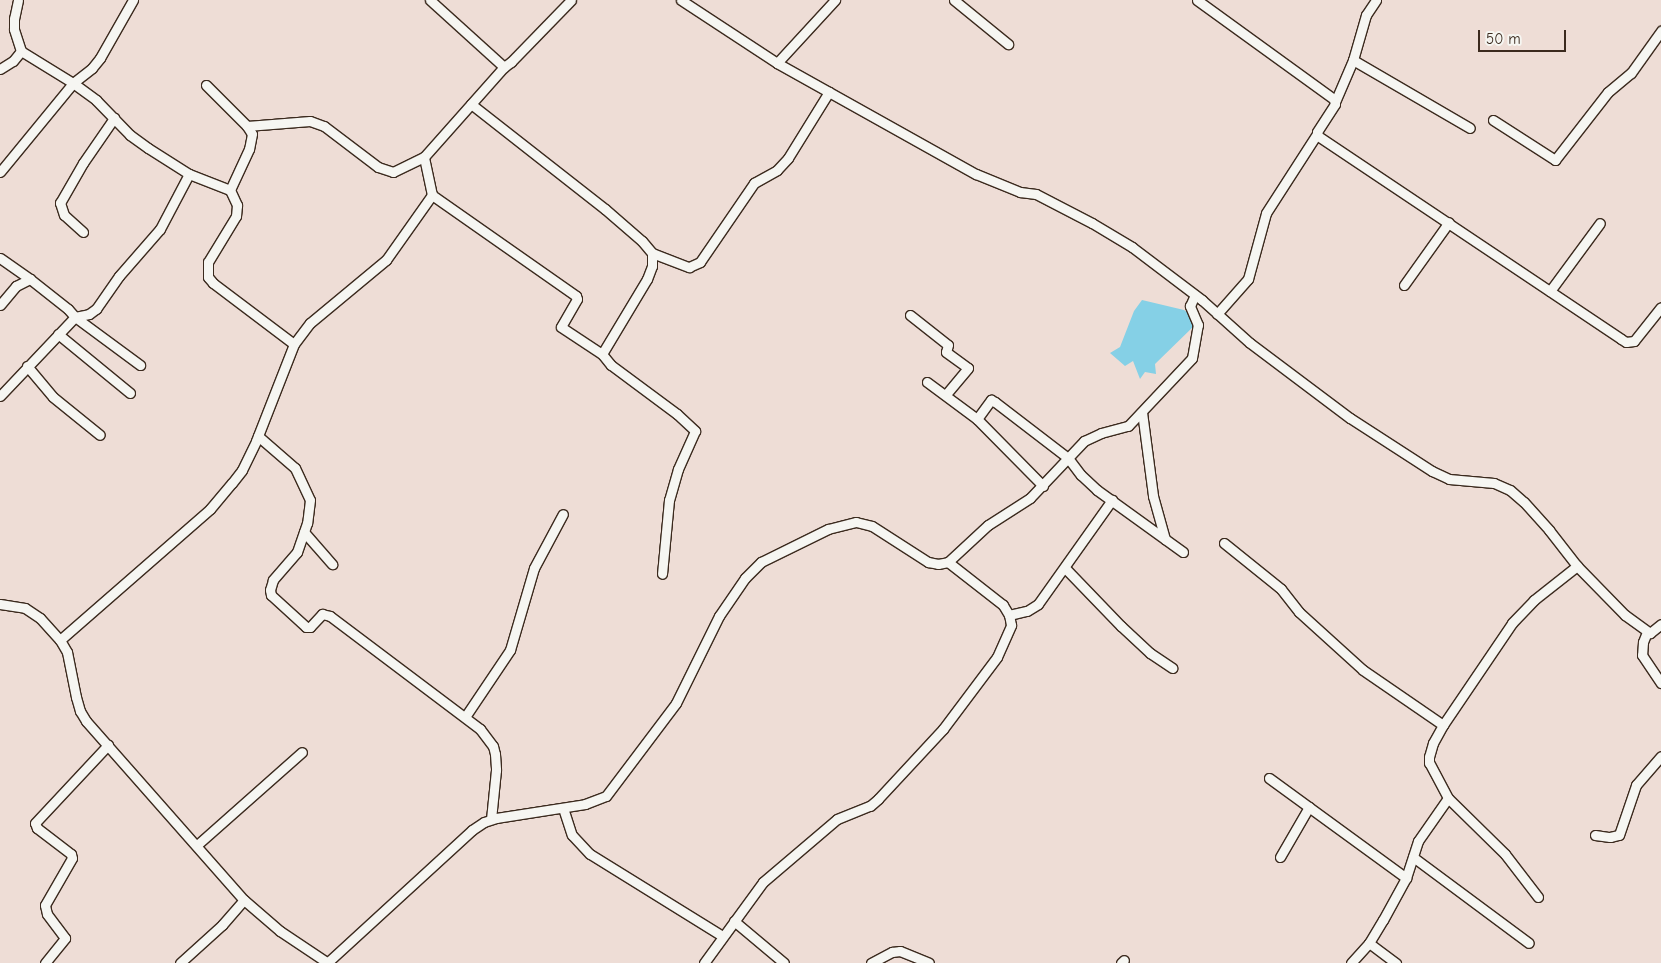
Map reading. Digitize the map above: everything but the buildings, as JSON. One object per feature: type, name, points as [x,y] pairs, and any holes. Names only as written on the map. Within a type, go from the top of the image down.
[{"type":"street","points":[[18,0],[14,29],[21,51],[73,83],[136,139],[189,174],[230,190]]},
{"type":"street","points":[[0,172],[73,83],[92,68],[100,58],[133,0]]},
{"type":"street","points":[[430,0],[504,67]]},
{"type":"street","points":[[247,126],[310,121],[324,126],[385,171],[393,172],[424,157],[504,67],[571,0]]},
{"type":"street","points":[[681,0],[777,63],[982,177],[1020,192],[1036,194],[1092,223],[1132,247],[1195,294],[1250,343],[1350,418],[1432,471],[1449,479],[1494,483],[1510,490],[1549,530],[1577,566],[1625,615],[1647,632],[1652,632],[1661,624]]},
{"type":"street","points":[[777,63],[835,0]]},
{"type":"street","points":[[954,0],[1008,44]]},
{"type":"street","points":[[1217,314],[1248,279],[1266,213],[1317,134],[1335,102],[1353,60],[1366,15],[1376,0]]},
{"type":"street","points":[[1200,1],[1335,102]]},
{"type":"street","points":[[1493,120],[1555,160],[1608,92],[1631,73],[1661,31]]},
{"type":"street","points":[[0,69],[13,61],[21,51]]},
{"type":"street","points":[[1353,60],[1470,128]]},
{"type":"street","points":[[206,85],[247,126],[252,134],[252,140],[230,190],[236,205],[236,216],[208,262],[208,277],[213,283],[294,344]]},
{"type":"street","points":[[471,104],[605,209],[642,241],[652,253],[689,267],[700,262],[754,183],[776,170],[788,158],[829,92]]},
{"type":"street","points":[[83,232],[64,215],[60,203],[83,163],[114,118]]},
{"type":"street","points":[[1317,134],[1626,342],[1634,341],[1661,306]]},
{"type":"street","points":[[424,157],[432,195],[576,296],[577,299],[561,327],[602,354],[611,365],[677,414],[695,431],[678,469],[669,500],[662,574]]},
{"type":"street","points":[[0,396],[26,366],[75,317],[89,314],[96,309],[119,276],[148,244],[169,214],[189,174]]},
{"type":"street","points":[[60,640],[210,509],[242,470],[258,436],[294,344],[310,323],[386,260],[432,195]]},
{"type":"street","points":[[1404,285],[1449,222]]},
{"type":"street","points":[[1550,291],[1600,223]]},
{"type":"street","points":[[602,354],[647,279],[652,266],[652,253]]},
{"type":"street","points":[[0,258],[30,279],[68,309],[75,317],[140,365]]},
{"type":"street","points":[[0,305],[16,286],[30,279]]},
{"type":"street","points":[[0,604],[19,606],[32,612],[60,640],[67,652],[80,711],[108,746],[244,900],[280,931],[328,963],[472,830],[491,819],[601,800],[611,791],[676,702],[719,616],[739,586],[762,562],[828,528],[856,522],[872,526],[928,562],[938,564],[948,562],[988,525],[1024,503],[1043,486],[1084,441],[1101,432],[1125,427],[1142,412],[1192,358],[1198,325],[1190,306],[1195,294]]},
{"type":"street","points":[[910,315],[946,343],[948,345],[946,352],[968,368],[945,395]]},
{"type":"street","points":[[58,334],[130,393]]},
{"type":"street","points":[[26,366],[53,396],[100,435]]},
{"type":"street","points":[[927,382],[977,419],[1043,486]]},
{"type":"street","points":[[977,419],[989,401],[993,400],[1068,458],[1081,475],[1112,500],[1183,552]]},
{"type":"street","points":[[1142,412],[1153,496],[1165,539]]},
{"type":"street","points":[[258,436],[295,468],[310,500],[298,552],[271,584],[271,595],[304,627],[310,627],[322,614],[330,616],[465,716],[487,737],[495,754],[491,819]]},
{"type":"street","points":[[1009,614],[1034,607],[1065,568],[1112,500]]},
{"type":"street","points":[[465,716],[510,650],[534,568],[563,514]]},
{"type":"street","points":[[304,532],[332,564]]},
{"type":"street","points":[[1224,544],[1282,589],[1299,612],[1363,670],[1443,725]]},
{"type":"street","points":[[704,963],[722,936],[774,872],[837,819],[870,806],[878,799],[934,740],[979,684],[997,657],[1011,625],[1009,614],[1003,605],[948,562]]},
{"type":"street","points":[[1538,897],[1499,848],[1448,798],[1429,763],[1433,743],[1443,725],[1512,623],[1534,600],[1577,566]]},
{"type":"street","points":[[1065,568],[1121,626],[1150,653],[1172,668]]},
{"type":"street","points":[[1647,632],[1642,642],[1642,656],[1661,683]]},
{"type":"street","points":[[45,963],[65,938],[47,914],[46,905],[72,858],[71,854],[37,828],[35,823],[108,746]]},
{"type":"street","points":[[197,845],[302,752]]},
{"type":"street","points":[[1596,835],[1610,837],[1619,835],[1634,791],[1661,756]]},
{"type":"street","points":[[1269,778],[1406,878]]},
{"type":"street","points":[[1351,963],[1368,943],[1406,878],[1412,857],[1424,831],[1448,798]]},
{"type":"street","points":[[1280,857],[1309,807]]},
{"type":"street","points":[[563,808],[572,835],[590,854],[722,936]]},
{"type":"street","points":[[1412,857],[1529,943]]},
{"type":"street","points":[[180,963],[217,930],[244,900]]},
{"type":"street","points":[[734,921],[784,963]]},
{"type":"street","points":[[1368,943],[1396,963]]},
{"type":"street","points":[[872,963],[892,952],[900,951],[929,963]]},
{"type":"water","points":[[1142,300],[1184,310],[1195,318],[1195,325],[1155,364],[1156,374],[1145,372],[1140,379],[1133,361],[1125,366],[1110,353],[1120,347],[1134,311]]}]
